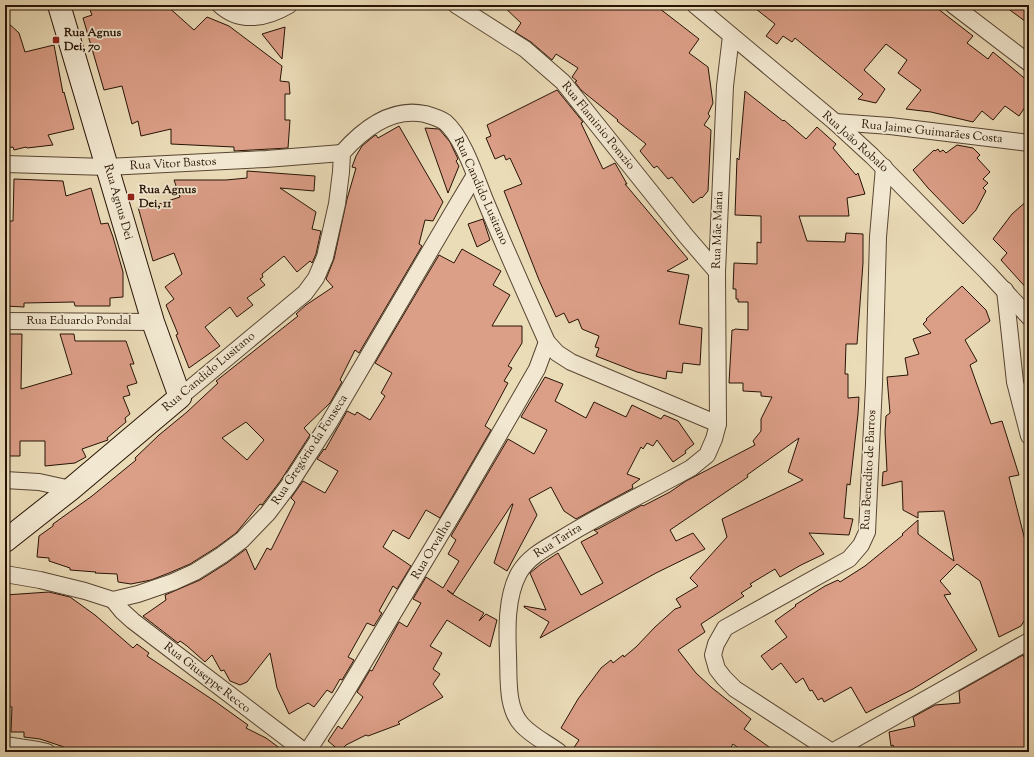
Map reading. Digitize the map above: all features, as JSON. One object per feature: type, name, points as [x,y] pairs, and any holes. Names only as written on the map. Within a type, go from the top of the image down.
[{"type":"street","name":"Rua Agnus Dei","points":[[59,5],[153,322],[180,397]]},
{"type":"street","points":[[220,5],[238,16],[252,18],[280,10],[289,5]]},
{"type":"street","name":"Rua Flaminio Pomzio","points":[[456,5],[526,49],[563,82],[716,272]]},
{"type":"street","name":"Rua João Robalo","points":[[695,5],[835,122],[884,167],[1005,290],[1029,317]]},
{"type":"street","points":[[953,5],[1029,63]]},
{"type":"street","name":"Rua Mãe Maria","points":[[718,424],[716,272],[725,86],[731,36]]},
{"type":"street","name":"Rua Candido Lusitano","points":[[5,541],[71,489],[305,292],[316,278],[325,258],[336,204],[341,172],[342,153],[353,140],[371,127],[390,116],[405,113],[419,113],[435,117],[445,122],[454,133],[475,175],[547,342],[557,353],[571,362],[718,424]]},
{"type":"street","name":"Rua Jaime Guimarães Costa","points":[[835,122],[890,126],[1029,143]]},
{"type":"street","name":"Rua Vitor Bastos","points":[[5,164],[108,167],[266,159],[342,153]]},
{"type":"street","name":"Rua Benedito de Barros","points":[[832,752],[735,689],[717,669],[713,656],[716,644],[725,628],[849,559],[861,545],[866,532],[873,392],[878,237],[884,167]]},
{"type":"street","name":"Rua Gregório da Fonseca","points":[[113,600],[160,587],[195,572],[242,540],[268,513],[289,485],[329,423],[475,175]]},
{"type":"street","points":[[1005,290],[1014,382],[1029,436]]},
{"type":"street","name":"Rua Eduardo Pondal","points":[[5,321],[153,322]]},
{"type":"street","name":"Rua Orvalho","points":[[306,752],[344,697],[463,497],[537,369],[547,342]]},
{"type":"street","name":"Rua Tarira","points":[[559,752],[523,726],[515,716],[512,708],[508,679],[509,616],[512,594],[519,574],[534,555],[582,526],[691,468],[707,456],[718,424]]},
{"type":"street","points":[[5,480],[39,482],[71,489]]},
{"type":"street","points":[[5,574],[40,580],[85,591],[113,600]]},
{"type":"street","name":"Rua Giuseppe Recco","points":[[113,600],[133,622],[306,752]]},
{"type":"street","points":[[832,752],[1029,641]]},
{"type":"street","points":[[5,745],[47,752]]},
{"type":"building","points":[[88,5],[166,5],[194,30],[207,17],[229,26],[282,66],[280,81],[289,82],[290,94],[285,94],[285,120],[290,120],[288,148],[234,151],[234,147],[171,144],[171,129],[141,136],[138,121],[132,124],[122,86],[104,90],[83,18],[92,15]]},
{"type":"building","points":[[502,5],[655,5],[699,39],[689,53],[708,67],[713,103],[708,114],[710,116],[704,125],[711,130],[708,191],[702,198],[701,197],[693,203],[672,177],[668,179],[657,166],[654,168],[640,151],[646,144],[581,90],[575,82],[577,81],[572,77],[578,68],[556,54],[552,60],[531,42],[515,32],[521,23]]},
{"type":"building","points":[[751,5],[933,5],[973,36],[967,43],[988,59],[993,52],[1029,82],[1029,101],[1019,116],[1005,106],[993,120],[982,111],[973,122],[931,112],[906,109],[921,90],[898,73],[907,60],[886,44],[864,70],[885,89],[876,103],[858,99],[863,94],[795,38],[792,42],[783,36],[777,44],[766,36],[775,24]]},
{"type":"building","points":[[1003,5],[1029,5],[1029,24]]},
{"type":"building","points":[[5,20],[19,33],[25,52],[54,45],[63,93],[64,92],[74,129],[48,135],[53,145],[26,147],[14,150],[13,147],[5,148]]},
{"type":"building","points":[[285,27],[282,59],[262,34]]},
{"type":"building","points":[[557,90],[583,122],[581,123],[603,169],[615,163],[627,184],[625,184],[688,259],[667,271],[689,275],[679,324],[702,328],[700,365],[683,363],[682,373],[667,371],[666,379],[637,372],[596,356],[599,348],[595,347],[599,336],[582,329],[578,319],[569,323],[564,313],[556,317],[539,280],[504,191],[522,184],[510,158],[506,160],[504,155],[495,159],[486,138],[491,136],[487,125]]},
{"type":"building","points":[[745,91],[783,121],[784,120],[806,139],[817,127],[836,144],[833,148],[856,175],[858,173],[865,194],[847,198],[849,216],[799,216],[807,241],[845,242],[846,233],[863,234],[863,263],[857,344],[846,344],[845,374],[848,374],[848,398],[859,397],[850,485],[847,484],[844,518],[853,519],[849,535],[809,533],[824,554],[780,577],[775,569],[750,584],[752,586],[741,593],[744,596],[701,624],[705,632],[678,650],[696,673],[751,719],[744,729],[776,752],[744,752],[733,744],[728,752],[571,752],[579,740],[561,728],[578,699],[601,668],[611,660],[613,663],[623,655],[624,657],[636,647],[675,609],[681,607],[676,599],[698,586],[690,578],[727,537],[722,519],[803,480],[788,472],[799,438],[747,475],[748,477],[670,530],[676,541],[693,533],[705,549],[656,573],[540,638],[549,622],[524,607],[546,610],[530,573],[558,553],[581,595],[603,583],[581,542],[598,533],[594,530],[670,492],[686,481],[755,445],[753,441],[761,431],[761,419],[772,397],[761,396],[761,392],[743,391],[743,383],[729,383],[732,330],[748,330],[748,302],[738,302],[738,299],[736,299],[736,289],[733,289],[734,263],[757,264],[757,242],[761,243],[761,216],[735,215],[737,158],[739,160]]},
{"type":"building","points":[[399,126],[443,202],[433,221],[425,220],[419,244],[422,246],[359,353],[355,350],[340,380],[342,382],[330,403],[304,428],[310,435],[281,480],[262,505],[260,504],[236,533],[217,547],[190,564],[151,580],[131,584],[118,582],[117,574],[70,570],[70,568],[49,561],[49,558],[37,557],[39,536],[92,496],[136,460],[135,458],[159,435],[187,412],[218,383],[216,381],[298,316],[296,314],[306,305],[333,287],[326,279],[334,259],[347,199],[356,168],[352,167],[362,146],[376,135],[378,138]],"holes":[[[246,422],[264,440],[247,460],[222,438]]]},
{"type":"building","points":[[425,128],[439,129],[450,142],[458,159],[456,161],[459,166],[448,193]]},
{"type":"building","points":[[957,145],[973,148],[980,155],[977,158],[990,172],[983,179],[988,183],[983,188],[986,191],[976,210],[963,224],[928,188],[913,170],[934,150],[935,151],[938,149],[940,152],[943,150],[946,153]]},
{"type":"building","points":[[247,171],[315,176],[314,191],[280,188],[316,212],[312,229],[321,231],[316,254],[312,263],[310,261],[297,272],[284,256],[262,274],[263,277],[260,279],[265,285],[247,298],[253,305],[237,317],[230,307],[205,327],[220,346],[189,368],[176,335],[178,334],[166,305],[174,299],[165,287],[182,274],[174,253],[153,261],[138,207],[150,207],[180,197],[174,180],[226,180],[247,178]]},
{"type":"building","points":[[14,179],[63,181],[66,196],[91,188],[101,224],[108,223],[113,237],[123,272],[123,297],[110,298],[110,306],[75,306],[74,302],[24,303],[24,307],[5,306],[5,221],[13,221]]},
{"type":"building","points":[[1029,199],[1029,291],[1001,260],[1007,253],[993,239],[1012,214]]},
{"type":"building","points":[[483,219],[490,240],[477,247],[468,224]]},
{"type":"building","points":[[462,249],[501,271],[493,285],[510,295],[492,326],[522,326],[522,343],[508,366],[512,368],[504,381],[508,383],[485,426],[491,430],[440,518],[426,510],[409,539],[393,530],[383,547],[411,566],[397,589],[393,586],[379,611],[382,613],[374,626],[367,623],[348,657],[354,660],[342,680],[340,679],[332,693],[327,690],[314,707],[308,703],[289,714],[277,688],[270,653],[247,682],[240,685],[230,681],[224,670],[221,671],[212,655],[205,662],[187,646],[180,641],[178,643],[143,616],[166,600],[165,595],[200,580],[246,549],[255,570],[267,548],[271,550],[295,502],[291,498],[303,481],[325,493],[338,471],[317,459],[324,449],[325,450],[347,411],[355,415],[357,412],[370,420],[385,396],[381,393],[392,373],[375,363],[439,255],[454,263]]},
{"type":"building","points":[[962,286],[986,310],[990,321],[965,340],[977,361],[970,365],[991,424],[1002,421],[1019,475],[1009,477],[1029,556],[1029,613],[1021,626],[999,637],[980,581],[957,564],[940,581],[951,594],[944,595],[977,650],[913,689],[866,713],[851,687],[824,702],[822,698],[818,700],[812,690],[810,691],[803,678],[796,683],[781,663],[772,670],[761,656],[787,637],[775,621],[796,606],[795,605],[825,586],[838,580],[840,582],[865,566],[903,535],[902,534],[918,520],[918,534],[954,561],[944,511],[918,512],[918,518],[903,510],[902,481],[882,486],[883,472],[887,471],[885,432],[886,416],[890,413],[887,377],[908,375],[905,358],[919,354],[913,339],[931,333],[923,324],[927,320],[926,319]]},
{"type":"building","points":[[5,334],[22,334],[21,389],[72,374],[60,334],[74,334],[75,341],[126,341],[134,364],[130,364],[137,383],[127,386],[130,395],[123,397],[130,414],[125,418],[126,422],[107,438],[108,440],[82,449],[86,457],[75,463],[45,466],[45,441],[20,441],[20,456],[5,456]]},
{"type":"building","points":[[545,377],[563,384],[555,401],[586,418],[594,402],[626,417],[632,405],[661,419],[664,415],[678,421],[694,444],[685,451],[686,453],[673,462],[657,440],[653,446],[647,443],[643,449],[641,447],[627,474],[640,479],[632,485],[633,488],[576,519],[564,511],[551,487],[529,499],[537,515],[507,571],[494,563],[512,504],[453,594],[447,590],[452,594],[484,613],[479,621],[486,614],[497,620],[490,647],[447,620],[430,646],[442,653],[433,669],[440,674],[433,684],[443,697],[398,722],[400,724],[368,736],[366,735],[346,745],[340,751],[328,741],[338,726],[342,729],[363,697],[357,692],[370,670],[372,671],[399,622],[407,627],[421,603],[413,599],[426,577],[443,588],[459,561],[448,554],[456,540],[451,536],[508,439],[534,454],[547,430],[521,417]]},
{"type":"building","points":[[49,592],[70,597],[95,615],[133,648],[137,644],[149,653],[147,656],[248,725],[246,728],[266,738],[285,752],[75,752],[40,739],[24,737],[24,732],[11,732],[12,707],[5,706],[5,595]]},
{"type":"building","points":[[1023,655],[1029,666],[1029,752],[895,752],[893,745],[891,746],[889,732],[915,726],[913,717],[935,705],[960,703],[959,691]]},
{"type":"place","name":"Rua Agnus Dei, 70","points":[[56,40]]},
{"type":"place","name":"Rua Agnus Dei, 11","points":[[131,197]]}]
